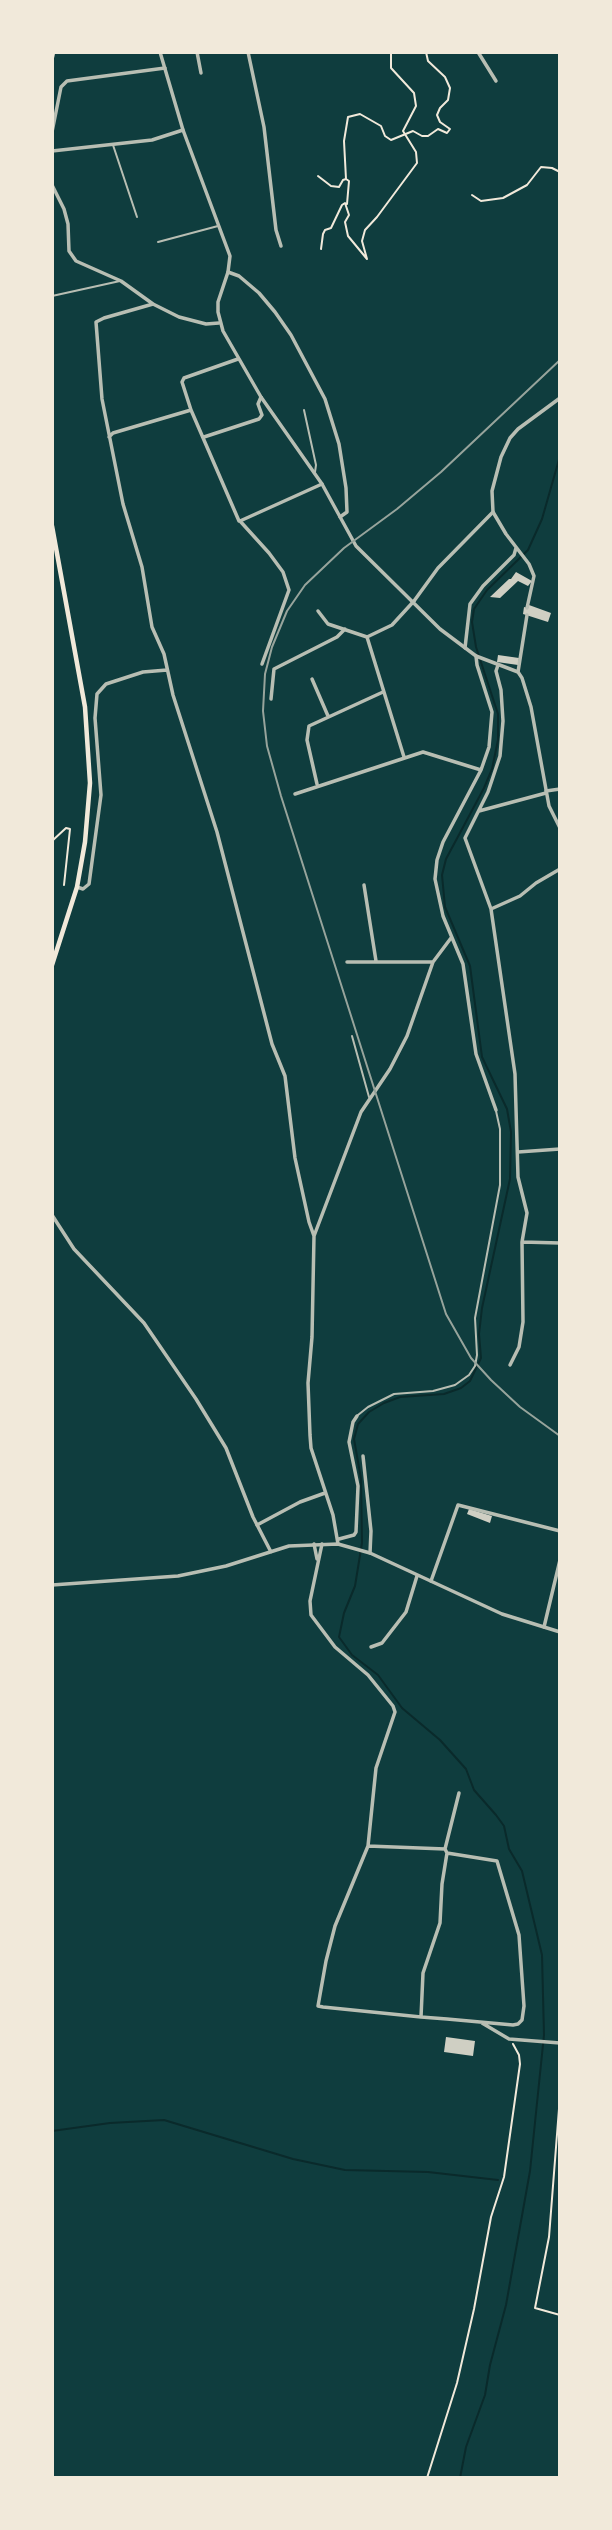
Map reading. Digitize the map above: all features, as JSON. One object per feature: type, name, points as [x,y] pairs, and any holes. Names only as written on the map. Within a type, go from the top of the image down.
[{"type":"main road","points":[[52,526],[81,677],[88,738],[88,813],[78,887],[52,965]]},
{"type":"street","points":[[160,52],[183,130],[230,256],[228,272],[218,302],[219,323],[261,397],[322,484],[356,546],[440,629],[476,656],[517,672],[531,707],[546,792],[552,815],[559,828]]},
{"type":"street","points":[[197,52],[201,73]]},
{"type":"street","points":[[248,52],[264,127],[276,230],[281,246]]},
{"type":"street","points":[[478,52],[496,81]]},
{"type":"street","points":[[52,132],[61,87],[67,81],[164,68]]},
{"type":"street","points":[[52,151],[152,139],[183,130]]},
{"type":"street","points":[[52,185],[68,224],[69,251],[83,266],[121,281],[153,304],[195,323],[219,323]]},
{"type":"street","points":[[228,272],[239,276],[259,293],[275,312],[291,335],[325,399],[339,444],[346,488],[348,512],[340,517]]},
{"type":"street","points":[[153,304],[104,318],[96,323],[102,399],[123,504],[142,568],[152,627],[217,832],[272,1044],[285,1076],[302,1197],[314,1236],[312,1337],[308,1383],[310,1435],[339,1541]]},
{"type":"street","points":[[238,359],[184,378],[182,382],[191,410],[240,521],[270,553],[283,572],[289,590],[262,664]]},
{"type":"street","points":[[204,437],[259,419],[262,415],[258,404],[261,397]]},
{"type":"street","points":[[527,608],[534,576],[494,512],[492,491],[504,448],[518,429],[558,399]]},
{"type":"street","points":[[109,437],[113,433],[191,410]]},
{"type":"street","points":[[240,521],[322,484]]},
{"type":"street","points":[[318,611],[328,624],[367,637],[392,625],[438,568],[494,512]]},
{"type":"street","points":[[465,648],[470,604],[517,549]]},
{"type":"street","points":[[517,672],[520,668],[527,615]]},
{"type":"street","points":[[271,699],[274,669],[337,637],[345,629]]},
{"type":"street","points":[[367,637],[404,757]]},
{"type":"street","points":[[476,656],[493,717],[489,747],[481,770],[449,829],[437,860],[437,894],[463,964],[478,1061],[496,1110]]},
{"type":"street","points":[[495,664],[502,713],[502,747],[493,779],[465,838],[491,909],[514,1074],[519,1185],[527,1213],[522,1242],[523,1322],[519,1347],[510,1365]]},
{"type":"street","points":[[78,887],[83,889],[89,884],[101,795],[95,718],[97,694],[106,684],[143,672],[167,670]]},
{"type":"street","points":[[312,679],[328,716]]},
{"type":"street","points":[[317,785],[307,732],[313,723],[383,692]]},
{"type":"street","points":[[295,794],[426,752],[481,770]]},
{"type":"street","points":[[479,811],[559,789]]},
{"type":"street","points":[[491,909],[520,895],[559,869]]},
{"type":"street","points":[[364,885],[376,961]]},
{"type":"street","points":[[314,1236],[358,1121],[407,1036],[433,962],[452,938]]},
{"type":"street","points":[[347,962],[433,962]]},
{"type":"street","points":[[518,1152],[559,1149]]},
{"type":"street","points":[[53,1215],[74,1250],[144,1323],[197,1399],[226,1448],[257,1525],[271,1552]]},
{"type":"street","points":[[522,1242],[559,1243]]},
{"type":"street","points":[[52,1585],[190,1574],[289,1546],[339,1541],[356,1532],[358,1486],[349,1442],[357,1416]]},
{"type":"street","points":[[363,1456],[371,1531],[370,1553]]},
{"type":"street","points":[[257,1525],[300,1502],[325,1493]]},
{"type":"street","points":[[430,1582],[458,1504],[559,1531]]},
{"type":"street","points":[[339,1541],[502,1614],[559,1632]]},
{"type":"street","points":[[314,1544],[318,1562]]},
{"type":"street","points":[[322,1544],[310,1601],[310,1615],[335,1647],[368,1675],[395,1712],[376,1768],[368,1846],[335,1926],[318,2006],[518,2024],[522,2020],[524,2006],[519,1935],[497,1861],[446,1851],[368,1846]]},
{"type":"street","points":[[544,1627],[559,1560]]},
{"type":"street","points":[[371,1647],[382,1643],[406,1612],[417,1576]]},
{"type":"street","points":[[421,2017],[424,1973],[440,1923],[446,1851],[458,1793]]},
{"type":"street","points":[[482,2022],[509,2039],[557,2042]]},
{"type":"lane","points":[[112,144],[137,217]]},
{"type":"lane","points":[[158,242],[220,225]]},
{"type":"lane","points":[[52,296],[121,281]]},
{"type":"lane","points":[[304,410],[316,465],[315,473]]},
{"type":"lane","points":[[352,1036],[369,1098]]},
{"type":"lane","points":[[357,1416],[368,1406],[394,1395],[433,1391],[455,1385],[469,1375],[475,1366],[475,1318],[500,1185],[500,1129],[496,1110]]},
{"type":"path","points":[[391,52],[391,68],[414,93],[416,106],[403,131],[406,136],[416,152],[416,163],[365,230],[362,241],[368,259],[348,236],[345,222],[349,215],[349,181],[346,179],[344,141],[348,117],[360,114],[381,126],[385,136],[391,141],[406,136],[413,131],[429,136],[438,129],[447,133],[450,129],[440,122],[437,115],[448,100],[450,88],[445,76],[428,61],[426,52]]},
{"type":"path","points":[[472,195],[481,201],[503,198],[527,185],[541,167],[559,172]]},
{"type":"path","points":[[318,176],[331,186],[339,187],[346,179]]},
{"type":"path","points":[[320,249],[325,230],[331,228],[341,205],[347,205]]},
{"type":"path","points":[[52,841],[65,828],[70,829],[64,885]]},
{"type":"path","points":[[427,2477],[457,2383],[491,2217],[507,2162],[520,2060],[509,2039]]},
{"type":"path","points":[[559,2096],[549,2236],[535,2308],[559,2315]]},
{"type":"building","points":[[516,572],[532,581],[528,586],[518,581],[500,598],[490,597],[511,579]]},
{"type":"building","points":[[529,605],[551,613],[548,622],[523,614],[524,607],[528,608]]},
{"type":"building","points":[[498,655],[519,658],[518,665],[497,662]]},
{"type":"building","points":[[469,1509],[492,1516],[490,1523],[467,1514]]},
{"type":"building","points":[[446,2037],[475,2041],[473,2056],[444,2052]]},
{"type":"waterway","points":[[460,2478],[466,2447],[485,2395],[506,2305],[530,2171],[544,2035],[542,1955],[522,1871],[509,1849],[504,1826],[474,1790],[466,1769],[440,1740],[402,1708],[378,1675],[352,1655],[339,1637],[344,1613],[355,1586],[362,1543],[361,1479],[354,1439],[358,1424],[369,1412],[400,1397],[444,1394],[461,1388],[470,1381],[481,1358],[479,1334],[482,1308],[510,1179],[511,1132],[507,1109],[482,1057],[470,966],[445,907],[442,875],[446,859],[492,769],[498,740],[498,714],[476,647],[472,622],[474,609],[487,590],[528,550],[542,519],[560,456]]},
{"type":"waterway","points":[[52,2131],[110,2123],[164,2120],[293,2159],[345,2170],[428,2172],[498,2180]]},
{"type":"railway","points":[[560,360],[441,472],[344,548],[305,585],[287,611],[272,647],[265,674],[263,711],[267,746],[281,796],[446,1314],[471,1358],[491,1380],[520,1407],[560,1436]]}]
